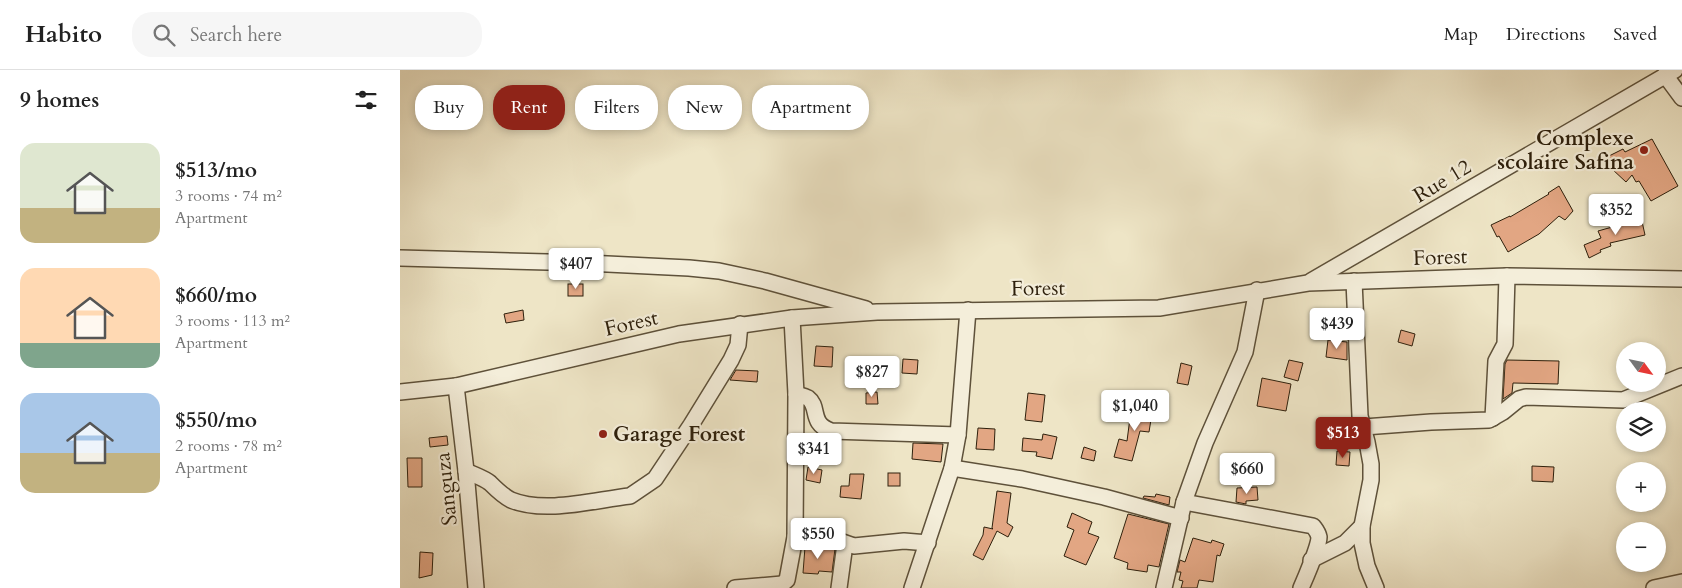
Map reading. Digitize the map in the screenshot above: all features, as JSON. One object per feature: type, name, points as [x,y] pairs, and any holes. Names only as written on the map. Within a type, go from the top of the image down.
[{"type":"street","points":[[1670,73],[1682,98]]},
{"type":"street","name":"Rue 12","points":[[1308,283],[1670,73]]},
{"type":"street","points":[[400,258],[587,263],[719,271],[765,281],[877,312]]},
{"type":"street","points":[[1493,418],[1496,361],[1505,344],[1507,276]]},
{"type":"street","name":"Forest","points":[[400,392],[456,386],[679,334],[792,318],[877,312],[1159,308],[1257,290],[1308,283],[1507,276],[1681,277]]},
{"type":"street","points":[[1354,281],[1360,416],[1370,457],[1371,480],[1362,526],[1362,543],[1367,566],[1376,588]]},
{"type":"street","points":[[1164,588],[1184,502],[1206,443],[1245,352],[1257,290]]},
{"type":"street","points":[[912,588],[952,468],[958,435],[968,310]]},
{"type":"street","points":[[735,588],[784,583],[788,574],[795,537],[796,394],[792,318]]},
{"type":"street","points":[[466,471],[490,483],[509,499],[528,506],[556,506],[630,496],[638,492],[655,479],[713,391],[738,345],[740,324]]},
{"type":"street","points":[[1364,427],[1493,418],[1518,399],[1526,397],[1623,400],[1682,376]]},
{"type":"street","name":"Sanguza","points":[[456,386],[466,471],[476,588]]},
{"type":"street","points":[[796,394],[807,398],[811,402],[820,425],[831,431],[958,435]]},
{"type":"street","points":[[952,468],[1022,479],[1104,497],[1181,518]]},
{"type":"street","points":[[1184,502],[1313,526],[1318,533],[1318,541],[1301,588]]},
{"type":"street","points":[[1311,560],[1345,543],[1362,526]]},
{"type":"street","points":[[795,537],[837,540],[854,546],[904,541],[928,543]]},
{"type":"street","points":[[839,588],[845,544]]},
{"type":"street","points":[[1654,588],[1682,582]]},
{"type":"building","points":[[1652,139],[1678,186],[1651,201],[1639,181],[1636,182],[1632,175],[1626,182],[1612,169],[1607,157],[1623,149],[1625,152]]},
{"type":"building","points":[[1559,186],[1573,211],[1565,220],[1559,216],[1539,234],[1508,252],[1491,225],[1510,217]]},
{"type":"building","points":[[1641,217],[1645,235],[1610,243],[1611,246],[1600,250],[1601,252],[1589,258],[1584,245],[1601,238],[1598,231]]},
{"type":"building","points":[[568,284],[583,284],[583,296],[568,296]]},
{"type":"building","points":[[523,310],[524,320],[506,323],[504,314]]},
{"type":"building","points":[[1401,330],[1415,334],[1412,346],[1398,342]]},
{"type":"building","points":[[1328,340],[1347,342],[1347,360],[1326,357]]},
{"type":"building","points":[[816,346],[833,347],[832,367],[814,366]]},
{"type":"building","points":[[903,359],[918,360],[917,374],[902,373]]},
{"type":"building","points":[[1289,360],[1303,363],[1298,381],[1284,377]]},
{"type":"building","points":[[1507,360],[1559,361],[1558,384],[1513,383],[1512,393],[1503,399],[1505,364]]},
{"type":"building","points":[[1181,363],[1192,366],[1188,385],[1177,383]]},
{"type":"building","points":[[736,370],[758,371],[757,382],[730,380]]},
{"type":"building","points":[[1262,378],[1291,384],[1286,411],[1257,406]]},
{"type":"building","points":[[877,392],[878,404],[866,404],[866,393]]},
{"type":"building","points":[[1028,393],[1045,395],[1042,422],[1025,420]]},
{"type":"building","points":[[1138,402],[1149,404],[1149,407],[1153,407],[1149,432],[1140,431],[1132,461],[1114,457],[1119,439],[1127,441],[1130,418],[1135,419]]},
{"type":"building","points":[[978,428],[995,429],[994,450],[976,449]]},
{"type":"building","points":[[1043,434],[1057,437],[1052,459],[1036,456],[1037,452],[1022,451],[1023,438],[1042,440]]},
{"type":"building","points":[[447,436],[448,445],[430,447],[429,438]]},
{"type":"building","points":[[913,443],[943,444],[941,462],[912,459]]},
{"type":"building","points":[[1084,447],[1096,451],[1094,461],[1081,458]]},
{"type":"building","points":[[1337,451],[1350,452],[1349,466],[1336,465]]},
{"type":"building","points":[[407,458],[422,458],[422,487],[408,487]]},
{"type":"building","points":[[1532,466],[1554,467],[1553,482],[1532,481]]},
{"type":"building","points":[[808,467],[822,470],[820,483],[806,480]]},
{"type":"building","points":[[888,473],[900,473],[900,486],[888,486]]},
{"type":"building","points":[[850,474],[864,474],[861,499],[840,497],[841,486],[849,486]]},
{"type":"building","points":[[1257,487],[1258,500],[1246,501],[1246,504],[1236,502],[1237,488]]},
{"type":"building","points":[[997,491],[1011,493],[1007,523],[1013,527],[1008,537],[997,531],[983,560],[973,555],[983,535],[984,527],[993,529]]},
{"type":"building","points":[[1156,494],[1170,497],[1169,505],[1143,498],[1144,496],[1155,497]]},
{"type":"building","points":[[1072,513],[1092,522],[1088,533],[1099,537],[1086,565],[1064,556],[1074,530],[1067,527]]},
{"type":"building","points":[[1128,514],[1169,524],[1159,567],[1148,565],[1147,572],[1127,569],[1128,563],[1114,558]]},
{"type":"building","points":[[1193,538],[1211,543],[1212,540],[1224,544],[1220,556],[1217,555],[1213,582],[1199,580],[1197,588],[1181,588],[1183,581],[1179,580],[1181,572],[1177,572],[1180,560],[1185,562]]},
{"type":"building","points":[[805,547],[835,549],[832,572],[819,571],[818,574],[803,573]]},
{"type":"building","points":[[420,552],[433,553],[432,575],[419,578]]},
{"type":"place","name":"Complexe scolaire Safina","points":[[1644,150]]},
{"type":"place","name":"Garage Forest","points":[[603,434]]}]
